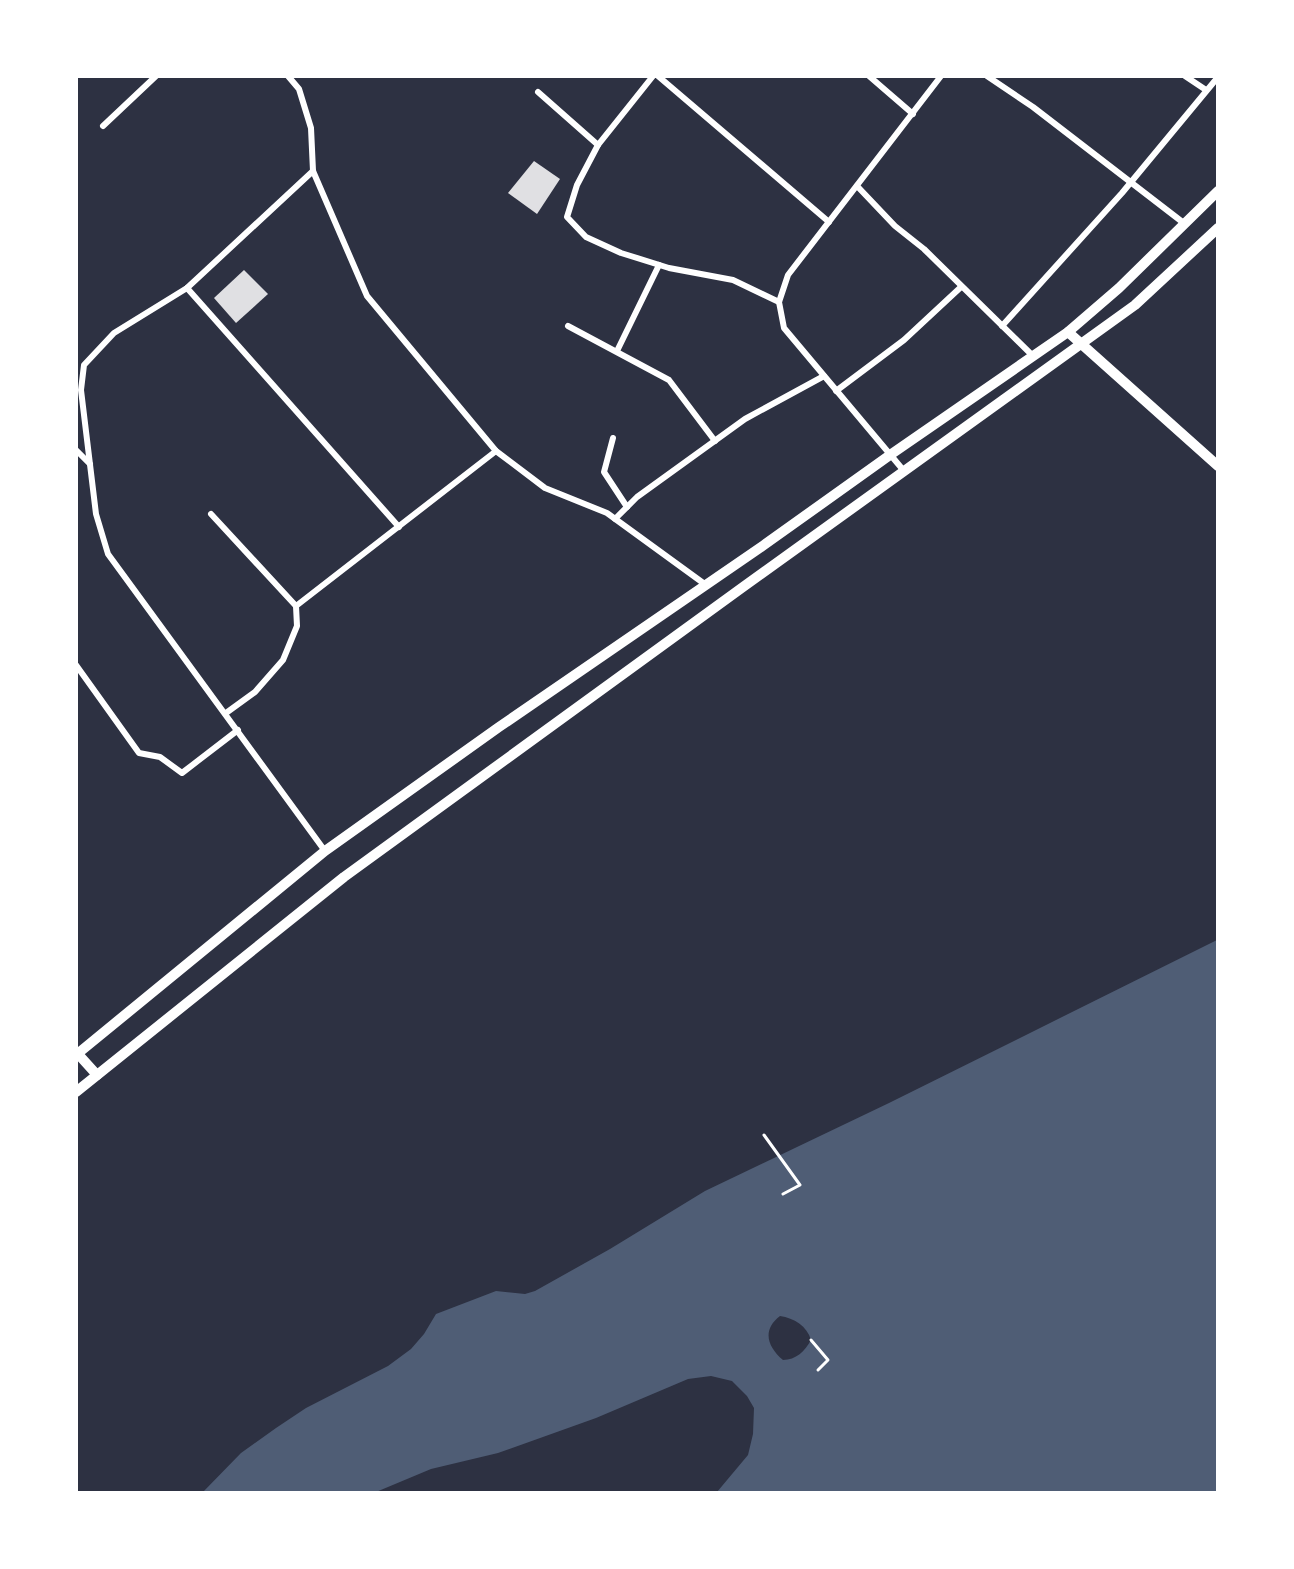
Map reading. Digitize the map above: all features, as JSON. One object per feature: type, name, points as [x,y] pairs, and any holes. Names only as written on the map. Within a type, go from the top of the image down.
[{"type":"street","points":[[103,126],[156,76]]},
{"type":"street","points":[[288,76],[298,89],[311,128],[313,171],[367,296],[496,451],[545,488],[607,513],[706,585]]},
{"type":"street","points":[[653,76],[598,145],[577,184],[567,217],[586,237],[621,253],[659,265],[733,280],[779,302]]},
{"type":"street","points":[[658,76],[829,222]]},
{"type":"street","points":[[869,76],[913,114]]},
{"type":"street","points":[[904,471],[784,328],[779,302],[788,275],[941,76]]},
{"type":"street","points":[[987,76],[1033,107],[1185,224]]},
{"type":"street","points":[[1185,76],[1206,90]]},
{"type":"street","points":[[1002,326],[1130,182],[1218,77]]},
{"type":"street","points":[[538,92],[598,145]]},
{"type":"street","points":[[313,171],[187,288],[114,333],[84,365],[81,390],[96,514],[108,554],[325,851]]},
{"type":"street","points":[[857,186],[895,226],[924,249],[1033,356]]},
{"type":"street","points":[[97,1075],[77,1055],[325,851],[499,727],[1068,332],[1119,288],[1218,191]]},
{"type":"street","points":[[76,1092],[344,877],[1135,306],[1218,228]]},
{"type":"street","points":[[616,351],[659,265]]},
{"type":"street","points":[[836,390],[904,340],[961,287]]},
{"type":"street","points":[[187,288],[399,527]]},
{"type":"street","points":[[568,326],[669,380],[715,441]]},
{"type":"street","points":[[1068,332],[1218,466]]},
{"type":"street","points":[[615,519],[637,497],[745,419],[824,376]]},
{"type":"street","points":[[612,438],[604,472],[627,507]]},
{"type":"street","points":[[76,450],[90,465]]},
{"type":"street","points":[[296,606],[496,451]]},
{"type":"street","points":[[211,514],[296,606],[297,626],[283,660],[255,692],[226,713]]},
{"type":"street","points":[[76,665],[139,753],[160,757],[182,772],[238,730]]},
{"type":"path","points":[[764,1135],[800,1185],[783,1194]]},
{"type":"path","points":[[811,1340],[828,1360],[818,1370]]},
{"type":"water","points":[[1217,940],[1217,1492],[717,1492],[748,1455],[753,1434],[754,1408],[747,1396],[732,1381],[711,1376],[688,1379],[596,1418],[498,1453],[431,1469],[376,1492],[203,1492],[241,1453],[276,1428],[306,1408],[388,1366],[411,1349],[424,1334],[436,1314],[496,1291],[525,1294],[535,1291],[610,1249],[705,1191],[889,1103]],"holes":[[[780,1316],[803,1327],[811,1340],[800,1354],[783,1360],[770,1344],[769,1332],[774,1321]]]},
{"type":"building","points":[[534,161],[560,179],[537,214],[508,193]]},
{"type":"building","points":[[244,270],[268,294],[236,323],[214,298]]}]
